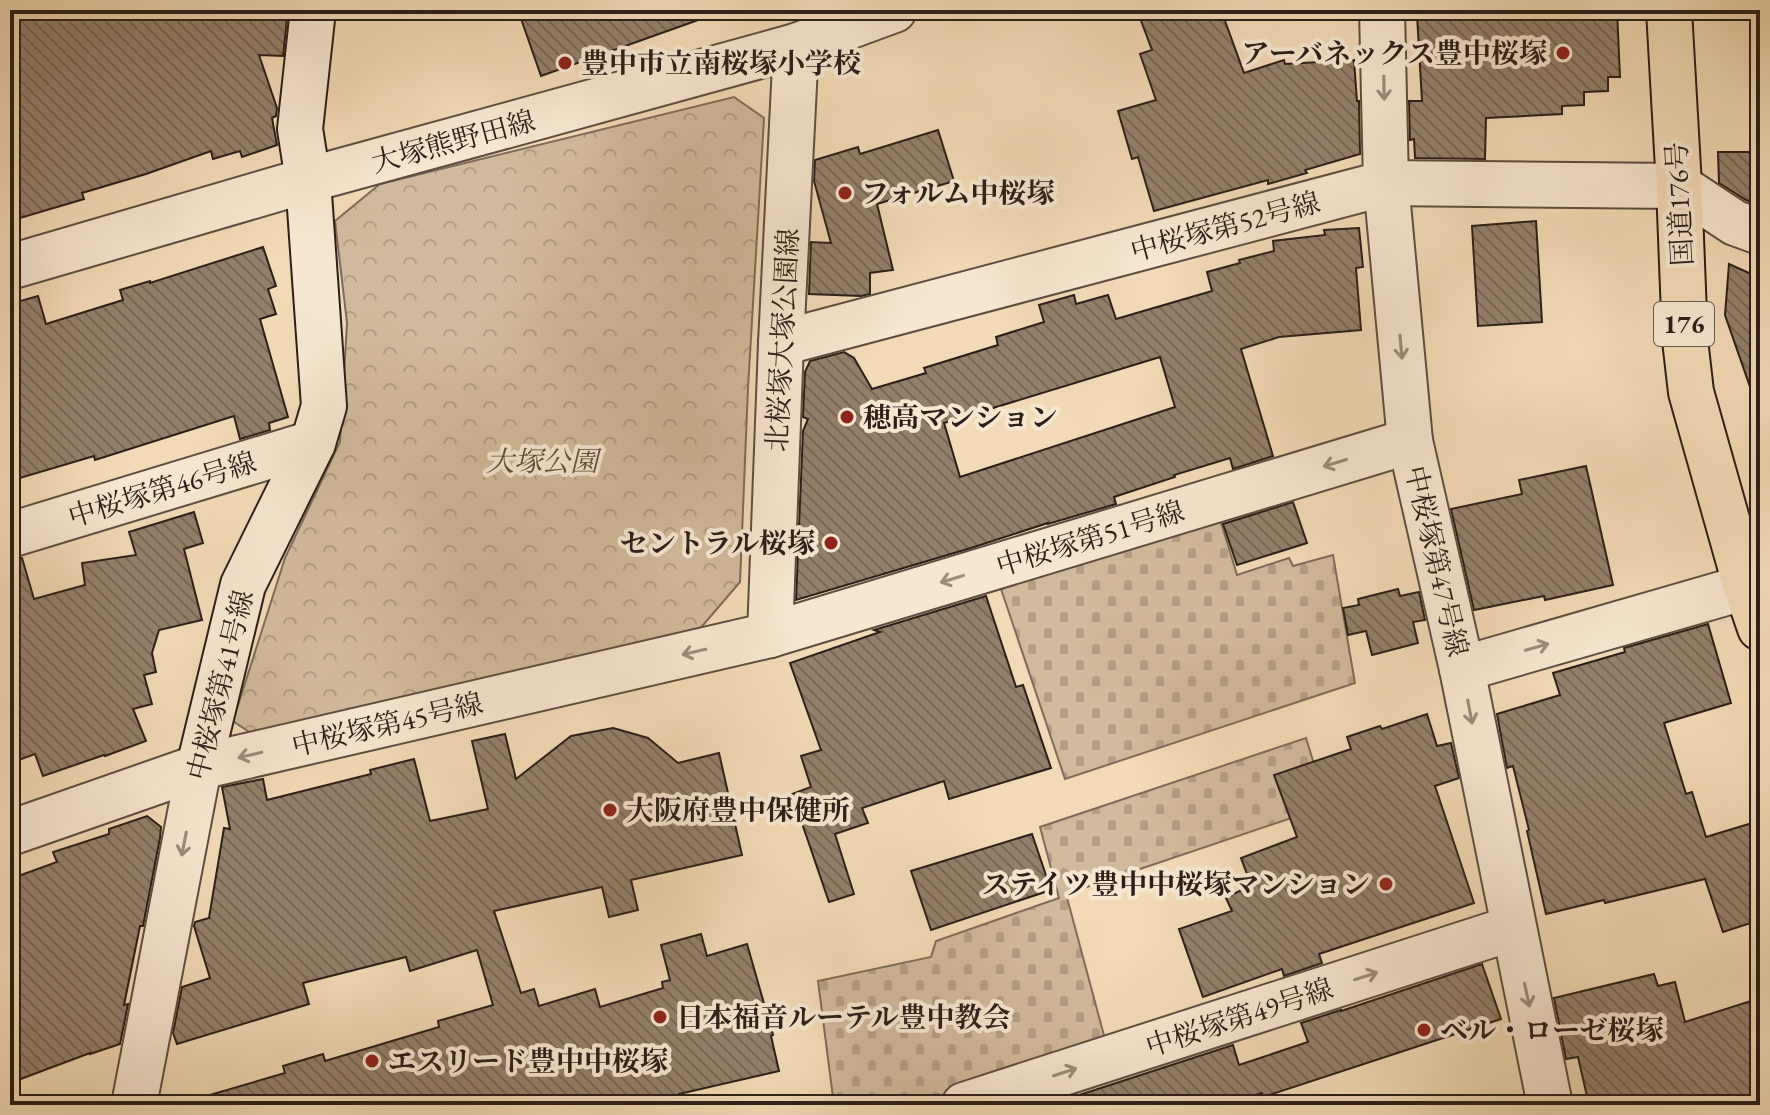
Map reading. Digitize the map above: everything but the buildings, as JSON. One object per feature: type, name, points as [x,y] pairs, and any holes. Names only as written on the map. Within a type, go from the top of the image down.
[{"type":"highway","name":"国道176号","points":[[1669,10],[1685,340],[1691,392],[1760,628]]},
{"type":"street","name":"中桜塚第41号線","points":[[134,1105],[199,767],[243,585],[313,443],[324,406],[308,180],[300,129],[313,10]]},
{"type":"street","name":"大塚熊野田線","points":[[10,267],[308,180],[796,46],[894,10]]},
{"type":"street","name":"中桜塚第47号線","points":[[1382,10],[1386,183],[1410,441],[1462,669],[1550,1105]]},
{"type":"street","name":"北桜塚大塚公園線","points":[[770,635],[796,46]]},
{"type":"street","name":"中桜塚第52号線","points":[[781,343],[1386,183],[1679,186]]},
{"type":"street","points":[[1679,186],[1735,223],[1760,232]]},
{"type":"street","name":"中桜塚第51号線","points":[[770,635],[1410,441]]},
{"type":"street","name":"中桜塚第46号線","points":[[10,535],[313,443]]},
{"type":"street","points":[[1462,669],[1746,587]]},
{"type":"street","name":"中桜塚第45号線","points":[[10,833],[199,767],[770,635]]},
{"type":"street","name":"中桜塚第49号線","points":[[964,1105],[1513,928]]},
{"type":"green space","name":"大塚公園","points":[[734,97],[764,118],[740,582],[692,638],[258,738],[233,721],[285,558],[340,442],[347,323],[335,221],[380,184]]},
{"type":"green space","points":[[1220,519],[1237,575],[1289,558],[1293,566],[1333,555],[1355,683],[1065,779],[1000,586]]},
{"type":"green space","points":[[1306,738],[1327,806],[1066,894],[1106,1043],[923,1105],[834,1105],[818,981],[931,957],[936,941],[1059,898],[1040,827]]},
{"type":"place","name":"アーバネックス豊中桜塚","points":[[1563,53]]},
{"type":"place","name":"豊中市立南桜塚小学校","points":[[565,63]]},
{"type":"place","name":"フォルム中桜塚","points":[[845,193]]},
{"type":"place","name":"穂高マンション","points":[[847,417]]},
{"type":"place","name":"セントラル桜塚","points":[[831,543]]},
{"type":"place","name":"大阪府豊中保健所","points":[[610,810]]},
{"type":"place","name":"ステイツ豊中中桜塚マンション","points":[[1386,884]]},
{"type":"place","name":"日本福音ルーテル豊中教会","points":[[660,1017]]},
{"type":"place","name":"ベル・ローゼ桜塚","points":[[1424,1030]]},
{"type":"place","name":"エスリード豊中中桜塚","points":[[372,1061]]}]
